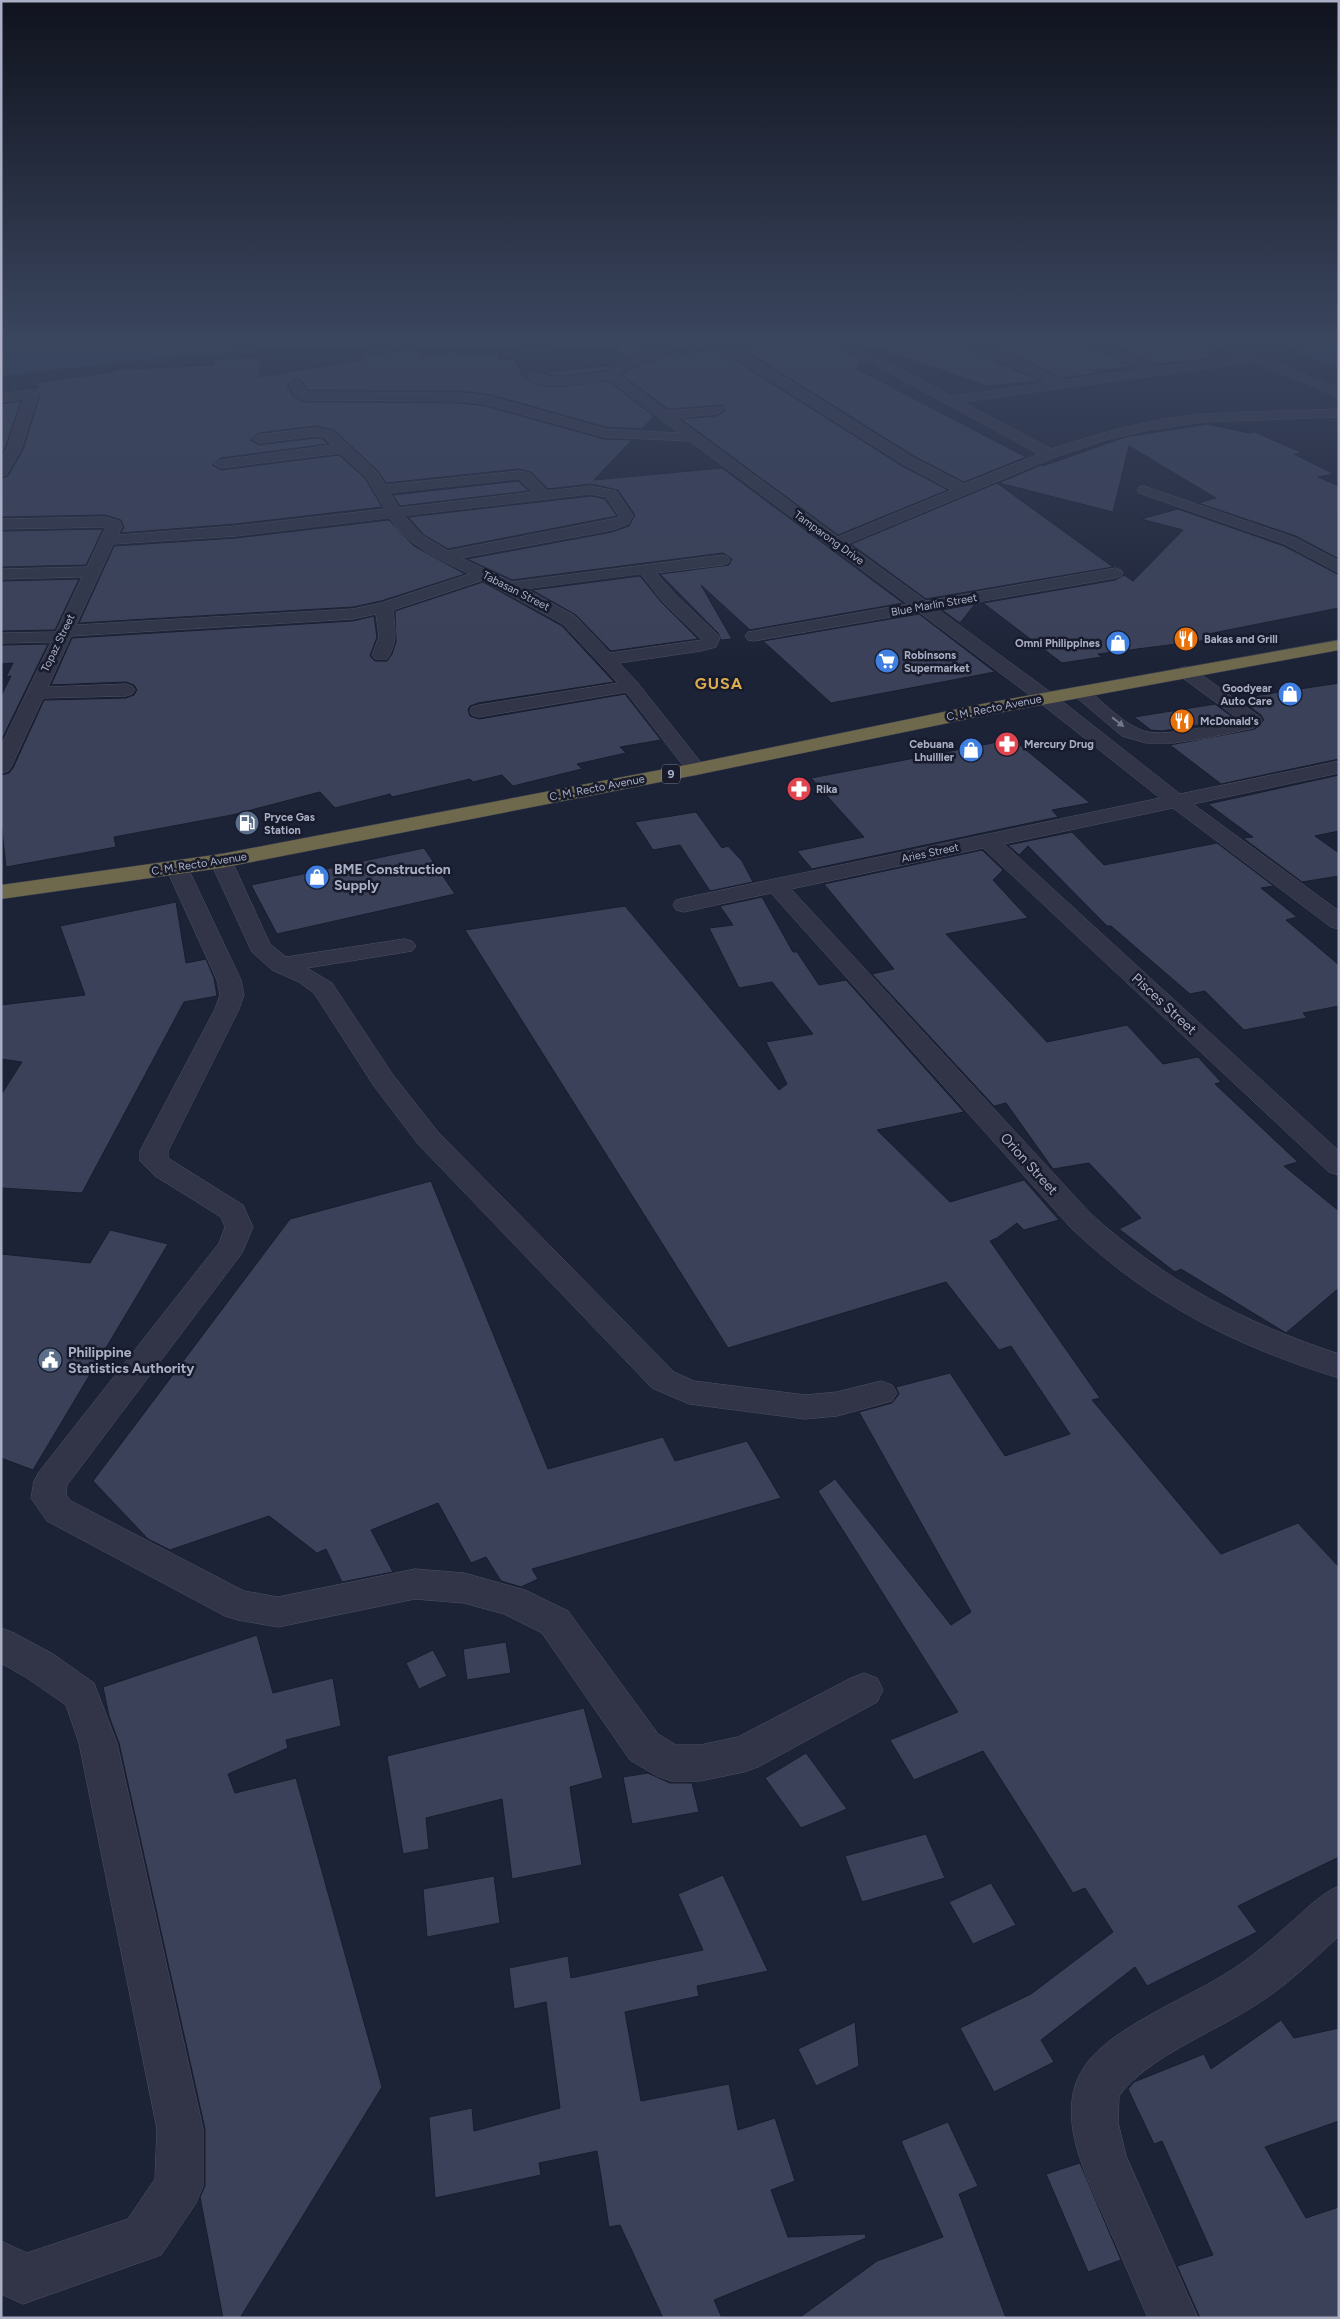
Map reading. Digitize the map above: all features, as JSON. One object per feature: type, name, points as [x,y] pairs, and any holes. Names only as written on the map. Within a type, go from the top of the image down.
[{"type":"highway","name":"C. M. Recto Avenue","points":[[1,892],[221,862],[1046,698],[1339,645]]},
{"type":"street","points":[[1,472],[15,447]]},
{"type":"street","name":"Tamparong Drive","points":[[707,447],[1046,698]]},
{"type":"street","points":[[886,447],[908,461],[964,490]]},
{"type":"street","points":[[1037,447],[1050,454]]},
{"type":"street","points":[[836,543],[1050,454],[1071,447]]},
{"type":"street","points":[[221,464],[344,448]]},
{"type":"street","name":"Tabasan Street","points":[[344,448],[372,474],[401,524],[418,539],[445,556],[510,587],[569,620],[631,686],[696,769]]},
{"type":"street","points":[[382,490],[519,475],[526,476],[544,496]]},
{"type":"street","points":[[108,540],[236,532],[591,490],[611,494],[626,516],[623,521],[612,525],[445,556]]},
{"type":"street","points":[[1144,490],[1290,541],[1339,568]]},
{"type":"street","name":"Topaz Street","points":[[1,524],[110,522],[114,526],[1,767]]},
{"type":"street","points":[[510,587],[552,580],[722,560]]},
{"type":"street","points":[[606,659],[701,646],[710,643],[711,638],[669,598],[645,569]]},
{"type":"street","points":[[1,574],[92,572]]},
{"type":"street","name":"Blue Marlin Street","points":[[754,636],[1115,573]]},
{"type":"street","points":[[1,638],[353,614],[384,608],[448,584],[485,575]]},
{"type":"street","points":[[381,655],[388,637],[384,608]]},
{"type":"street","points":[[1079,692],[1133,734],[1145,738],[1161,738],[1247,724],[1252,721],[1186,672]]},
{"type":"street","points":[[479,711],[631,686]]},
{"type":"street","points":[[34,694],[126,690]]},
{"type":"street","points":[[1046,698],[1176,801],[1339,922]]},
{"type":"street","points":[[1,718],[23,718]]},
{"type":"street","name":"Aries Street","points":[[684,905],[1339,767]]},
{"type":"street","name":"Pisces Street","points":[[988,841],[1339,1166]]},
{"type":"street","points":[[221,862],[260,947],[269,958],[316,982],[323,988],[383,1080],[428,1138],[663,1380],[689,1392],[805,1407],[837,1404],[881,1393]]},
{"type":"street","points":[[177,868],[228,980],[232,995],[227,1009],[154,1151],[154,1161],[164,1170],[232,1212],[240,1226],[232,1246],[50,1481],[48,1498],[60,1511],[238,1605],[278,1612],[415,1584],[464,1588],[512,1601],[555,1622],[644,1747],[671,1763],[700,1763],[744,1754],[864,1690]]},
{"type":"street","name":"Orion Street","points":[[776,886],[1081,1221],[1118,1255],[1167,1289],[1231,1325],[1292,1352],[1339,1366]]},
{"type":"street","points":[[280,965],[404,946]]},
{"type":"street","points":[[1,1644],[40,1666],[81,1695],[98,1743],[180,2129],[179,2186],[144,2238],[22,2279],[1,2265]]},
{"type":"street","points":[[1173,2318],[1104,2159],[1096,2131],[1094,2105],[1100,2083],[1116,2065],[1141,2047],[1239,1990],[1283,1959],[1339,1908]]},
{"type":"building","points":[[1,447],[5,447],[5,448],[1,455]]},
{"type":"building","points":[[24,447],[303,447],[221,458],[212,465],[221,470],[339,455],[365,478],[382,507],[236,524],[121,533],[124,527],[121,520],[105,515],[1,517],[1,478],[8,476]]},
{"type":"building","points":[[352,447],[625,447],[594,480],[722,468],[903,603],[750,630],[701,585],[732,639],[721,640],[718,633],[660,574],[729,565],[732,559],[723,553],[512,580],[467,559],[612,532],[629,526],[635,515],[618,490],[591,484],[548,489],[531,472],[519,469],[386,483],[378,471]]},
{"type":"building","points":[[719,447],[872,447],[902,466],[948,490],[838,535]]},
{"type":"building","points":[[900,447],[1007,447],[1026,457],[964,482]]},
{"type":"building","points":[[1096,447],[1129,447],[1113,512],[999,483],[1041,465],[1043,466]]},
{"type":"building","points":[[1131,447],[1290,447],[1303,453],[1294,454],[1334,474],[1318,477],[1339,486],[1339,559],[1296,536],[1198,503],[1216,498]]},
{"type":"building","points":[[518,481],[529,491],[400,506],[393,495]]},
{"type":"building","points":[[997,483],[1113,567],[926,599],[851,544]]},
{"type":"building","points":[[591,496],[605,499],[617,516],[448,549],[424,535],[408,517]]},
{"type":"building","points":[[1178,509],[1284,546],[1339,575],[1339,608],[1203,635],[1208,640],[1098,654],[1102,657],[1062,663],[983,603],[1115,580],[1124,575],[1133,581],[1183,530],[1141,519]]},
{"type":"building","points":[[389,520],[414,546],[465,574],[381,601],[353,607],[79,623],[114,546],[236,538]]},
{"type":"building","points":[[103,529],[86,565],[1,567],[1,531]]},
{"type":"building","points":[[640,576],[662,603],[698,639],[611,651],[576,615],[532,590]]},
{"type":"building","points":[[79,579],[55,630],[1,631],[1,581]]},
{"type":"building","points":[[483,582],[562,626],[614,682],[478,703],[470,706],[468,710],[470,716],[479,719],[625,694],[661,740],[620,747],[626,753],[577,764],[582,769],[513,786],[502,775],[473,782],[470,779],[392,797],[390,794],[335,808],[320,792],[232,815],[114,837],[116,847],[6,867],[1,821],[1,775],[9,773],[13,768],[44,700],[126,698],[134,695],[137,690],[134,685],[126,682],[51,685],[72,638],[353,621],[374,616],[377,637],[370,656],[375,661],[387,661],[392,654],[396,642],[395,611]]},
{"type":"building","points":[[975,604],[960,623],[942,610]]},
{"type":"building","name":"Robinsons Supermarket","points":[[919,614],[995,672],[831,703],[763,641]]},
{"type":"building","points":[[48,644],[1,741],[1,696],[11,676],[6,677],[13,663],[1,664],[1,645]]},
{"type":"building","points":[[1339,683],[1339,759],[1221,784],[1170,745],[1255,729],[1264,720],[1261,715],[1240,700],[1250,698],[1247,697]]},
{"type":"building","points":[[1215,704],[1235,719],[1162,731],[1151,730],[1134,717]]},
{"type":"building","points":[[1013,739],[1090,803],[1052,810],[1058,817],[812,869],[797,851],[864,837],[811,778]]},
{"type":"building","points":[[1339,775],[1339,831],[1315,836],[1339,853],[1339,876],[1302,882],[1243,838],[1253,837],[1208,804]]},
{"type":"building","points":[[696,812],[722,848],[728,846],[742,861],[753,882],[710,891],[680,845],[653,850],[635,822]]},
{"type":"building","points":[[1072,832],[1104,865],[1217,843],[1274,886],[1261,888],[1297,917],[1286,920],[1339,965],[1339,1006],[1303,1013],[1307,1018],[1244,1030],[1205,991],[1190,994],[1111,926],[1107,926],[1028,846],[1019,855],[1008,845]]},
{"type":"building","points":[[424,848],[455,894],[277,934],[251,885]]},
{"type":"building","points":[[982,850],[1003,870],[993,880],[1028,918],[946,934],[1047,1042],[1127,1025],[1163,1064],[1198,1057],[1221,1082],[1215,1084],[1298,1162],[1284,1166],[1339,1211],[1339,1288],[1286,1333],[1181,1269],[1175,1272],[1119,1229],[1141,1218],[1089,1163],[1053,1169],[1006,1103],[994,1106],[872,974],[894,969],[824,884]]},
{"type":"building","points":[[762,897],[793,952],[797,952],[819,985],[846,980],[964,1112],[877,1130],[950,1202],[1024,1180],[1059,1220],[1024,1230],[1017,1223],[990,1241],[1100,1398],[1092,1400],[1221,1554],[1298,1523],[1339,1567],[1339,1857],[1238,1906],[1257,1932],[1147,1986],[1135,1967],[1041,2040],[1054,2062],[994,2092],[960,2028],[1031,1994],[1113,1932],[1085,1888],[1073,1893],[983,1751],[914,1780],[890,1740],[958,1712],[818,1491],[835,1479],[951,1625],[971,1612],[859,1412],[892,1403],[899,1394],[896,1387],[950,1373],[1005,1456],[1070,1434],[1011,1346],[999,1350],[946,1282],[728,1348],[465,930],[625,906],[779,1090],[787,1084],[766,1042],[813,1034],[772,982],[739,988],[709,928],[733,925],[720,906]]},
{"type":"building","points":[[176,902],[186,963],[206,959],[214,978],[217,996],[184,1002],[82,1193],[1,1188],[1,1095],[22,1062],[1,1059],[1,1005],[85,995],[60,926]]},
{"type":"building","points":[[431,1181],[548,1469],[663,1437],[675,1461],[747,1441],[781,1498],[532,1569],[538,1579],[521,1587],[501,1581],[486,1557],[471,1563],[438,1503],[371,1530],[393,1572],[342,1582],[326,1549],[317,1553],[269,1516],[170,1550],[148,1539],[93,1481],[290,1219]]},
{"type":"building","name":"Philippine Statistics Authority","points":[[110,1230],[168,1244],[33,1470],[1,1458],[1,1254],[90,1263]]},
{"type":"building","points":[[257,1635],[273,1693],[333,1678],[341,1726],[286,1740],[288,1748],[228,1774],[235,1793],[296,1778],[382,2087],[240,2318],[223,2318],[200,2197],[205,2186],[205,2129],[119,1743],[109,1716],[103,1687]]},
{"type":"building","points":[[506,1642],[511,1673],[467,1680],[463,1649]]},
{"type":"building","points":[[433,1650],[447,1676],[419,1689],[406,1663]]},
{"type":"building","points":[[584,1708],[603,1778],[570,1787],[582,1865],[512,1879],[502,1799],[426,1818],[429,1849],[403,1854],[387,1756]]},
{"type":"building","points":[[806,1753],[847,1809],[801,1828],[765,1778]]},
{"type":"building","points":[[648,1773],[670,1783],[692,1783],[699,1812],[632,1824],[623,1777]]},
{"type":"building","points":[[926,1834],[945,1878],[862,1902],[845,1856]]},
{"type":"building","points":[[723,1875],[768,1971],[697,1986],[699,1996],[625,2012],[641,2101],[729,2084],[738,2130],[775,2118],[795,2181],[771,2190],[788,2237],[865,2234],[866,2238],[714,2300],[722,2318],[663,2318],[620,2225],[609,2227],[597,2151],[539,2163],[541,2175],[435,2198],[429,2117],[472,2108],[474,2131],[560,2108],[546,2002],[514,2009],[509,1968],[568,1956],[571,1978],[703,1950],[678,1894]]},
{"type":"building","points":[[494,1876],[500,1923],[427,1937],[423,1889]]},
{"type":"building","points":[[991,1883],[1016,1925],[973,1944],[949,1902]]},
{"type":"building","points":[[1281,2020],[1294,2038],[1339,2028],[1339,2121],[1265,2147],[1306,2218],[1339,2207],[1339,2318],[1200,2318],[1177,2266],[1213,2255],[1162,2141],[1154,2144],[1128,2089],[1134,2082],[1204,2054],[1211,2069]]},
{"type":"building","points":[[855,2022],[859,2066],[816,2086],[798,2049]]},
{"type":"building","points":[[948,2122],[978,2186],[959,2194],[1006,2318],[799,2318],[877,2261],[943,2237],[901,2141]]},
{"type":"building","points":[[1080,2163],[1121,2260],[1088,2272],[1046,2174]]},
{"type":"place","name":"Bakas and Grill","points":[[1186,639]]},
{"type":"place","name":"Omni Philippines","points":[[1118,643]]},
{"type":"place","name":"Robinsons Supermarket","points":[[887,661]]},
{"type":"place","name":"Goodyear Auto Care","points":[[1290,694]]},
{"type":"place","name":"McDonald's","points":[[1182,721]]},
{"type":"place","name":"Mercury Drug","points":[[1007,744]]},
{"type":"place","name":"Cebuana Lhuillier","points":[[971,750]]},
{"type":"place","name":"Rika","points":[[799,789]]},
{"type":"place","name":"Pryce Gas Station","points":[[247,823]]},
{"type":"place","name":"BME Construction Supply","points":[[317,877]]},
{"type":"place","name":"Philippine Statistics Authority","points":[[50,1360]]},
{"type":"district","name":"GUSA","points":[[719,683]]}]
